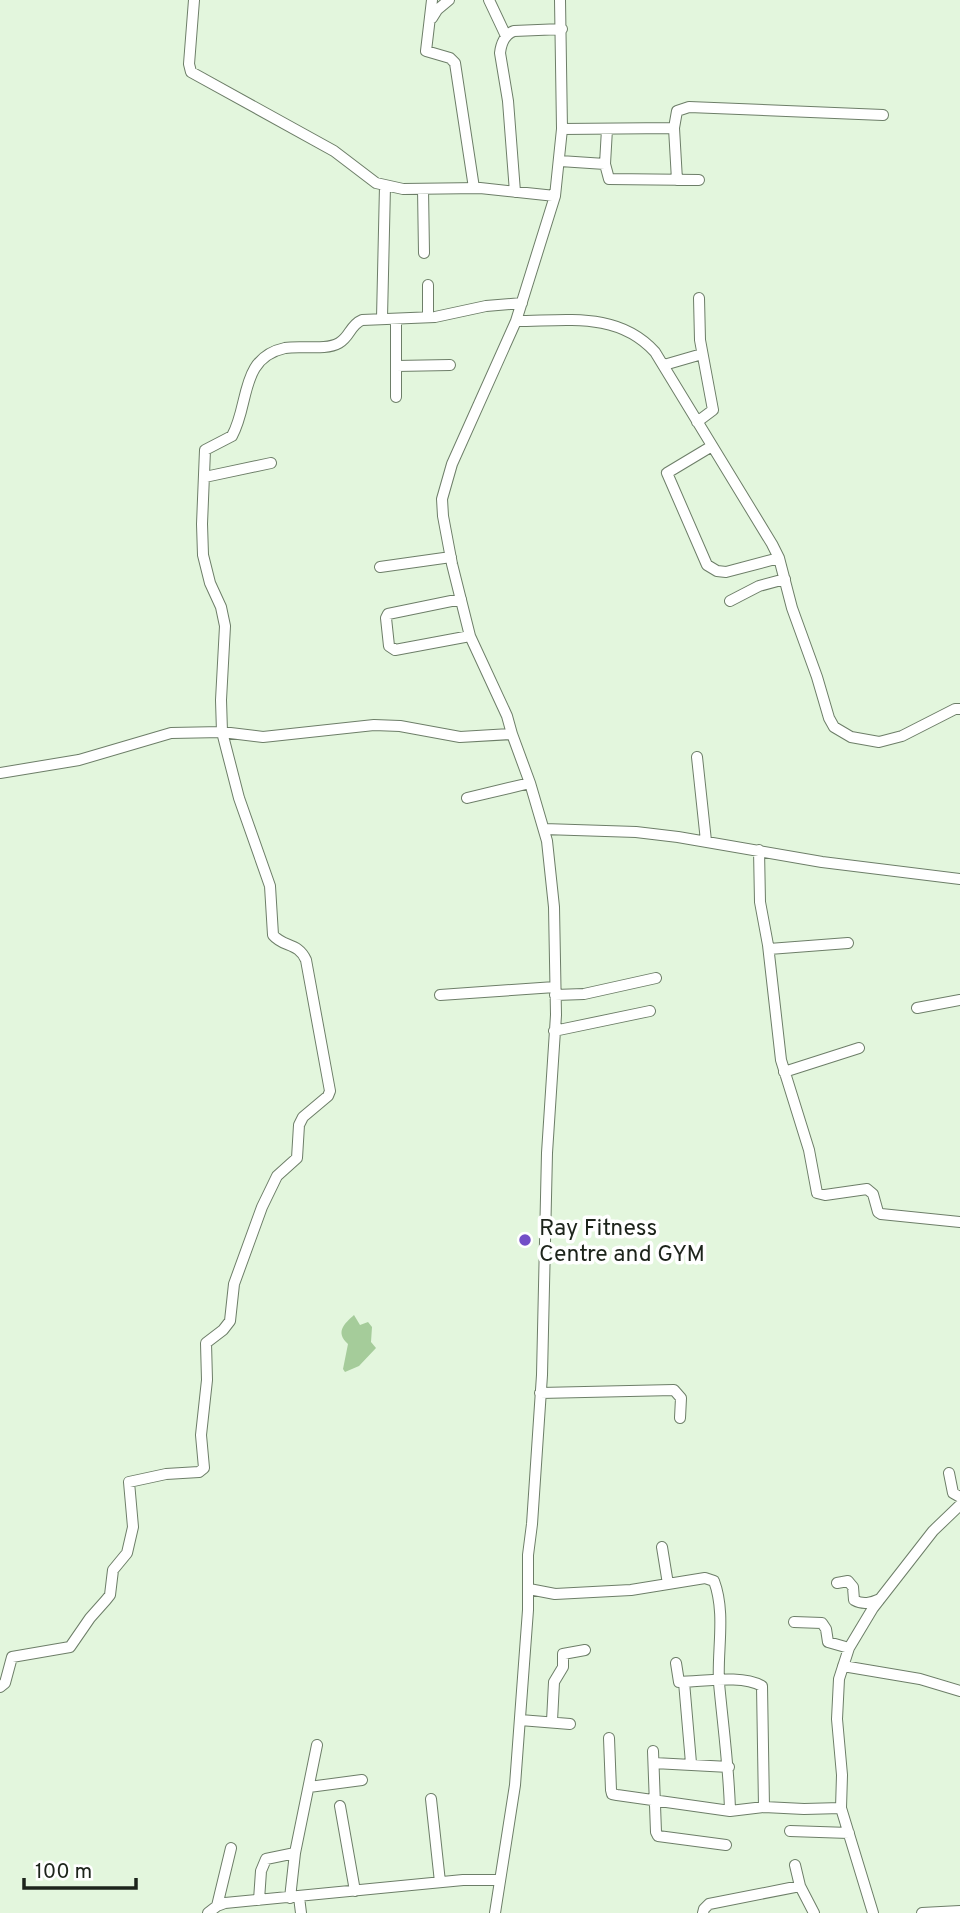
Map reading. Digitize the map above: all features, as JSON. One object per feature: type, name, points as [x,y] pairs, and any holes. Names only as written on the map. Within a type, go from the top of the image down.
[{"type":"street","points":[[194,0],[188,64],[191,72],[334,151],[363,175],[384,186],[474,188],[555,197]]},
{"type":"street","points":[[432,0],[426,51],[450,58],[455,63],[474,188]]},
{"type":"street","points":[[430,20],[449,0]]},
{"type":"street","points":[[489,0],[506,36]]},
{"type":"street","points":[[495,1913],[514,1785],[529,1589],[528,1555],[534,1505],[546,1271],[547,1153],[554,1031],[552,873],[544,829],[507,716],[470,636],[451,557],[442,499],[447,477],[516,321],[555,197],[562,129],[560,0]]},
{"type":"street","points":[[515,192],[508,101],[500,53],[506,36],[514,31],[562,29]]},
{"type":"street","points":[[677,180],[674,128],[677,111],[689,107],[883,115]]},
{"type":"street","points":[[562,129],[674,128]]},
{"type":"street","points":[[607,129],[606,177],[612,180],[699,180]]},
{"type":"street","points":[[560,161],[605,163]]},
{"type":"street","points":[[382,318],[384,186]]},
{"type":"street","points":[[423,188],[424,253]]},
{"type":"street","points":[[428,285],[428,317]]},
{"type":"street","points":[[697,422],[713,410],[702,354],[699,298]]},
{"type":"street","points":[[0,1687],[5,1683],[12,1657],[70,1647],[110,1595],[113,1570],[127,1553],[131,1539],[133,1527],[129,1482],[166,1474],[199,1472],[204,1468],[201,1435],[207,1380],[206,1343],[230,1321],[234,1284],[245,1249],[277,1176],[297,1158],[299,1125],[303,1117],[328,1096],[330,1091],[306,960],[300,950],[273,936],[270,886],[240,798],[222,732],[225,626],[222,607],[210,583],[203,555],[201,524],[205,450],[232,436],[251,374],[257,363],[266,356],[286,348],[339,343],[346,338],[355,323],[382,318],[428,317],[486,306],[522,303]]},
{"type":"street","points":[[396,319],[396,397]]},
{"type":"street","points":[[516,321],[610,323],[646,342],[664,365],[779,558],[792,608],[834,727],[851,737],[880,742],[902,736],[955,709],[960,709]]},
{"type":"street","points":[[664,365],[702,354]]},
{"type":"street","points":[[396,366],[450,365]]},
{"type":"street","points":[[712,446],[667,473],[707,565],[717,571],[726,572],[779,558]]},
{"type":"street","points":[[205,477],[271,463]]},
{"type":"street","points":[[380,567],[451,557]]},
{"type":"street","points":[[730,601],[759,586],[785,579]]},
{"type":"street","points":[[461,598],[388,614],[386,618],[389,646],[395,650],[470,636]]},
{"type":"street","points":[[489,737],[507,716]]},
{"type":"street","points":[[0,773],[79,760],[171,733],[222,732],[263,737],[374,725],[400,726],[460,737],[512,734]]},
{"type":"street","points":[[697,757],[706,841]]},
{"type":"street","points":[[467,798],[530,783]]},
{"type":"street","points":[[544,829],[636,832],[835,863],[960,879]]},
{"type":"street","points":[[759,850],[760,902],[769,949],[784,1072],[809,1150],[817,1193],[825,1195],[867,1189],[873,1194],[881,1214],[960,1222]]},
{"type":"street","points":[[769,949],[848,943]]},
{"type":"street","points":[[440,995],[555,991],[584,994],[656,978]]},
{"type":"street","points":[[917,1008],[960,1000]]},
{"type":"street","points":[[554,1031],[650,1011]]},
{"type":"street","points":[[784,1072],[859,1048]]},
{"type":"street","points":[[540,1392],[674,1390],[681,1398],[680,1418]]},
{"type":"street","points":[[949,1473],[953,1493],[960,1497]]},
{"type":"street","points":[[873,1913],[841,1808],[842,1776],[837,1704],[843,1666],[849,1648],[880,1599],[933,1531],[960,1505]]},
{"type":"street","points":[[662,1547],[668,1584]]},
{"type":"street","points":[[529,1589],[555,1594],[638,1590],[705,1578],[715,1581],[720,1639],[719,1680],[729,1767],[730,1811]]},
{"type":"street","points":[[837,1583],[848,1581],[853,1587],[853,1600],[858,1603],[880,1599]]},
{"type":"street","points":[[794,1622],[822,1623],[831,1645],[849,1648]]},
{"type":"street","points":[[552,1721],[554,1682],[563,1667],[564,1654],[585,1650]]},
{"type":"street","points":[[676,1663],[679,1682],[719,1680],[762,1686],[764,1807]]},
{"type":"street","points":[[843,1666],[920,1679],[960,1691]]},
{"type":"street","points":[[684,1682],[691,1763]]},
{"type":"street","points":[[520,1720],[570,1724]]},
{"type":"street","points":[[609,1738],[612,1794],[730,1811],[764,1807],[841,1808]]},
{"type":"street","points":[[281,1913],[290,1898],[295,1853],[317,1745]]},
{"type":"street","points":[[653,1751],[658,1836],[726,1845]]},
{"type":"street","points":[[654,1763],[729,1767]]},
{"type":"street","points":[[309,1787],[362,1780]]},
{"type":"street","points":[[431,1799],[440,1882]]},
{"type":"street","points":[[340,1806],[355,1891]]},
{"type":"street","points":[[790,1831],[849,1833]]},
{"type":"street","points":[[231,1848],[212,1909],[259,1900],[440,1882],[499,1880]]},
{"type":"street","points":[[259,1900],[261,1871],[266,1859],[295,1853]]},
{"type":"street","points":[[795,1865],[800,1886],[814,1913]]},
{"type":"street","points":[[703,1913],[709,1904],[800,1886]]},
{"type":"street","points":[[290,1898],[301,1913]]},
{"type":"street","points":[[922,1913],[960,1911]]},
{"type":"green space","points":[[354,1315],[360,1325],[368,1322],[372,1327],[371,1342],[376,1348],[359,1366],[345,1372],[343,1369],[348,1344],[342,1336],[342,1328]]},
{"type":"place","name":"Ray Fitness Centre and GYM","points":[[525,1240]]}]
